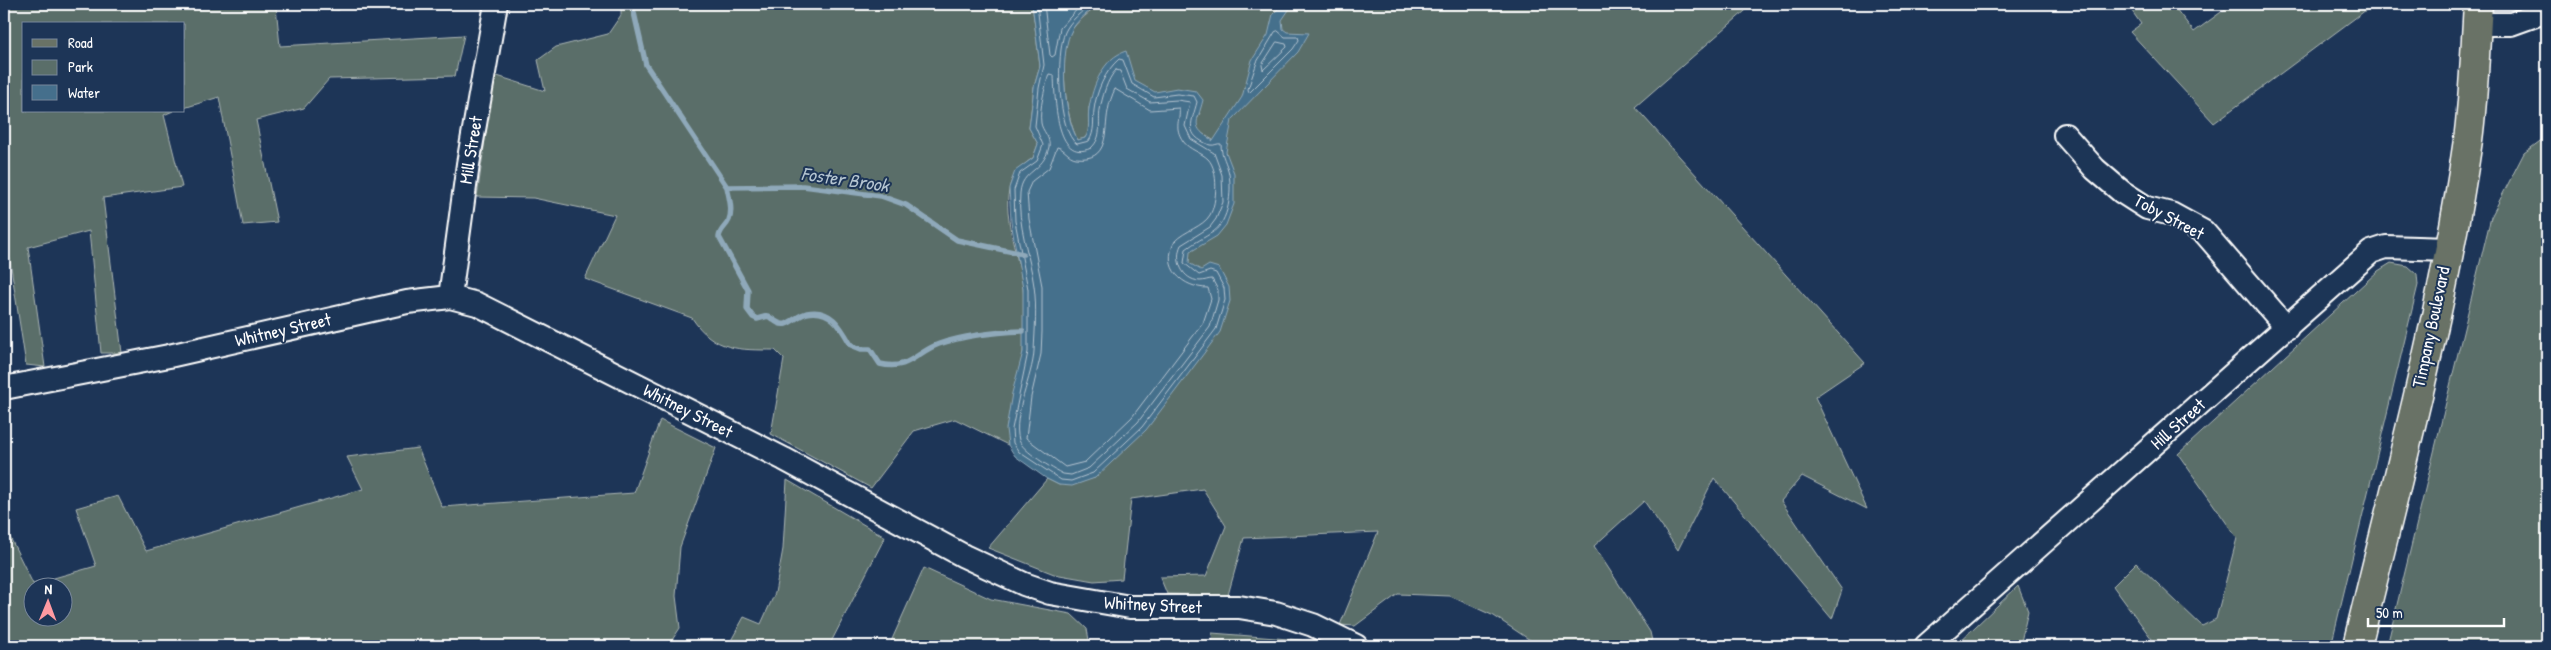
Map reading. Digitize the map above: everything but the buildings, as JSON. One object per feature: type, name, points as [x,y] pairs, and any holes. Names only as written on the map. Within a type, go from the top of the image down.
[{"type":"main road","name":"Timpany Boulevard","points":[[2357,646],[2413,415],[2448,250],[2468,139],[2477,14]]},
{"type":"street","name":"Mill Street","points":[[450,296],[468,164],[496,4]]},
{"type":"street","points":[[2477,14],[2511,24],[2547,11]]},
{"type":"street","name":"Toby Street","points":[[2065,135],[2095,169],[2122,192],[2147,208],[2171,214],[2204,232],[2286,328]]},
{"type":"street","name":"Hill Street","points":[[1926,646],[2371,252],[2386,247],[2448,250]]},
{"type":"street","name":"Whitney Street","points":[[4,388],[169,356],[407,302],[450,296],[477,304],[784,459],[964,556],[1024,584],[1050,593],[1130,607],[1239,607],[1276,613],[1313,625],[1356,646]]},
{"type":"green space","points":[[4,4],[340,4],[339,10],[276,7],[280,46],[464,35],[455,76],[329,79],[304,108],[256,120],[277,222],[243,225],[219,97],[185,108],[185,22],[22,22],[22,112],[171,112],[164,115],[182,187],[103,198],[122,353],[101,353],[89,231],[28,247],[45,367],[26,365],[4,221]]},
{"type":"green space","points":[[621,4],[1032,4],[1040,66],[1034,87],[1029,128],[1038,144],[1033,158],[1021,167],[1015,175],[1009,190],[1008,213],[1023,287],[1024,336],[1019,375],[1010,410],[1008,445],[955,419],[914,431],[871,488],[771,434],[784,359],[775,350],[739,349],[718,343],[700,329],[692,318],[585,279],[615,215],[533,198],[477,197],[494,75],[545,91],[538,60],[556,47],[608,34],[621,15]]},
{"type":"green space","points":[[1100,4],[1753,4],[1635,107],[1865,363],[1815,397],[1867,509],[1802,476],[1781,501],[1842,590],[1832,619],[1714,478],[1678,550],[1644,501],[1594,546],[1650,632],[1653,646],[1539,646],[1494,616],[1450,596],[1398,594],[1355,626],[1340,625],[1378,532],[1244,538],[1228,595],[1167,594],[1160,577],[1206,576],[1226,526],[1203,489],[1131,499],[1122,579],[1094,581],[1054,574],[988,548],[1047,479],[1059,485],[1095,478],[1197,362],[1187,273],[1166,239],[1213,140],[1198,131],[1195,122],[1200,113],[1089,107],[1089,132],[1085,138],[1078,140],[1070,118],[1065,87],[1064,71],[1067,43],[1070,33],[1076,24]]},
{"type":"green space","points":[[2127,4],[2172,4],[2194,32],[2232,4],[2374,4],[2214,123],[2130,32],[2141,24]]},
{"type":"green space","points":[[2547,136],[2547,646],[2387,646],[2491,217],[2524,153]]},
{"type":"green space","points":[[2391,263],[2408,266],[2417,274],[2418,285],[2331,646],[2157,646],[2113,586],[2136,563],[2202,626],[2216,619],[2237,538],[2178,454],[2378,271]]},
{"type":"green space","points":[[660,420],[716,448],[680,547],[676,596],[680,628],[668,646],[4,646],[4,525],[30,578],[22,578],[22,628],[72,628],[72,578],[54,578],[96,566],[76,508],[118,496],[146,551],[363,489],[347,457],[418,448],[442,507],[634,493]]},
{"type":"green space","points":[[787,480],[885,537],[829,646],[728,646],[744,617],[761,624],[775,593],[783,549]]},
{"type":"green space","points":[[924,568],[991,599],[1071,614],[1087,629],[1090,646],[889,646]]},
{"type":"green space","points":[[2018,586],[2028,611],[2020,646],[1955,646]]},
{"type":"green space","points":[[1212,633],[1301,640],[1318,646],[1213,646]]},
{"type":"water","points":[[1032,4],[1104,4],[1089,12],[1080,20],[1072,29],[1067,45],[1064,72],[1065,88],[1069,118],[1078,140],[1085,138],[1087,135],[1089,108],[1093,90],[1100,74],[1111,60],[1126,51],[1135,81],[1155,92],[1177,88],[1196,91],[1203,100],[1197,120],[1198,128],[1213,141],[1242,97],[1252,60],[1268,35],[1273,14],[1283,4],[1293,4],[1282,20],[1283,29],[1287,32],[1309,33],[1298,52],[1232,120],[1226,152],[1234,173],[1234,204],[1226,225],[1217,236],[1190,252],[1189,263],[1201,270],[1209,265],[1219,268],[1229,287],[1230,301],[1220,332],[1146,430],[1095,478],[1072,486],[1059,485],[1047,479],[1015,456],[1008,445],[1006,429],[1012,393],[1023,352],[1023,289],[1011,222],[1009,188],[1015,171],[1033,158],[1038,144],[1029,128],[1034,87],[1040,66]]},
{"type":"waterway","name":"Foster Brook","points":[[632,4],[646,65],[727,187],[803,186],[881,196],[906,205],[957,240],[1023,254]]},
{"type":"waterway","points":[[727,187],[731,212],[728,222],[719,237],[748,290],[747,309],[757,319],[768,316],[783,324],[807,313],[823,313],[834,320],[851,345],[861,349],[870,349],[880,364],[890,365],[905,363],[931,347],[960,338],[981,334],[1023,331]]}]
